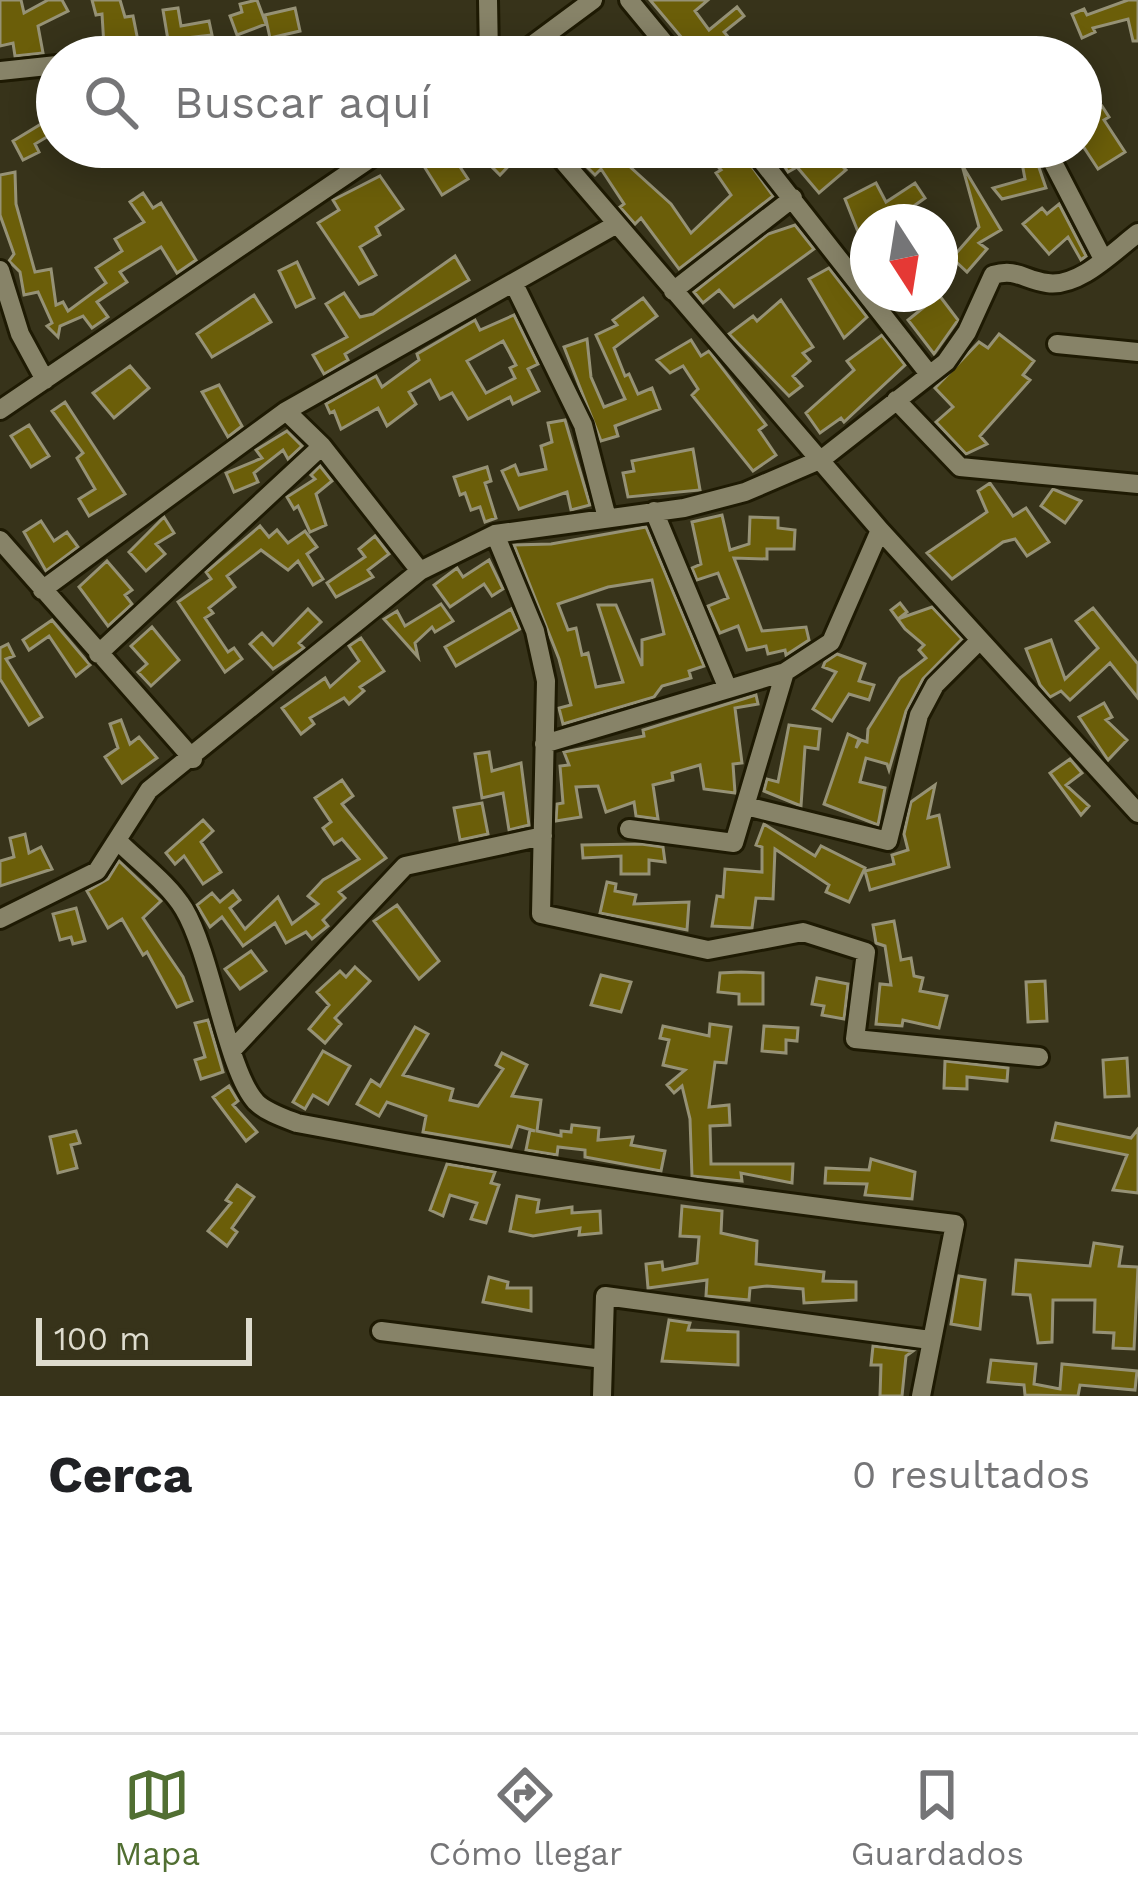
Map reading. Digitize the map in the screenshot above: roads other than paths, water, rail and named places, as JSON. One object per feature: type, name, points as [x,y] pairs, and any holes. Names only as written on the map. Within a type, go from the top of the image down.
[{"type":"street","points":[[488,0],[489,36]]},
{"type":"street","points":[[544,36],[592,0]]},
{"type":"street","points":[[629,0],[659,36]]},
{"type":"street","points":[[0,70],[36,67]]},
{"type":"street","points":[[0,410],[356,168]]},
{"type":"street","points":[[569,168],[880,530],[1138,813]]},
{"type":"street","points":[[768,168],[929,374]]},
{"type":"street","points":[[1056,168],[1103,259]]},
{"type":"street","points":[[673,290],[793,198]]},
{"type":"street","points":[[42,590],[286,411],[617,224]]},
{"type":"street","points":[[0,919],[97,871],[149,790],[193,760],[330,638],[420,571],[495,533],[654,512],[745,492],[822,459],[958,348],[993,275],[1012,270],[1050,284],[1077,278],[1138,233]]},
{"type":"street","points":[[0,270],[20,334],[45,380]]},
{"type":"street","points":[[514,284],[583,425],[607,518]]},
{"type":"street","points":[[1057,344],[1138,352]]},
{"type":"street","points":[[896,400],[960,467],[1138,484]]},
{"type":"street","points":[[286,411],[322,446],[420,571]]},
{"type":"street","points":[[98,654],[322,446]]},
{"type":"street","points":[[654,512],[694,620],[728,689]]},
{"type":"street","points":[[544,744],[784,672],[831,642],[880,530]]},
{"type":"street","points":[[495,533],[535,631],[546,681],[541,914],[708,950],[803,932],[866,952],[855,1039],[1039,1057]]},
{"type":"street","points":[[0,540],[193,760]]},
{"type":"street","points":[[746,806],[888,841],[919,715],[935,685],[980,640]]},
{"type":"street","points":[[629,829],[734,843],[784,672]]},
{"type":"street","points":[[234,1048],[406,866],[544,836]]},
{"type":"street","points":[[118,842],[182,905],[206,957],[256,1102],[297,1123],[689,1192],[955,1224],[921,1396]]},
{"type":"street","points":[[602,1396],[605,1296],[930,1340]]},
{"type":"street","points":[[381,1331],[603,1359]]}]
